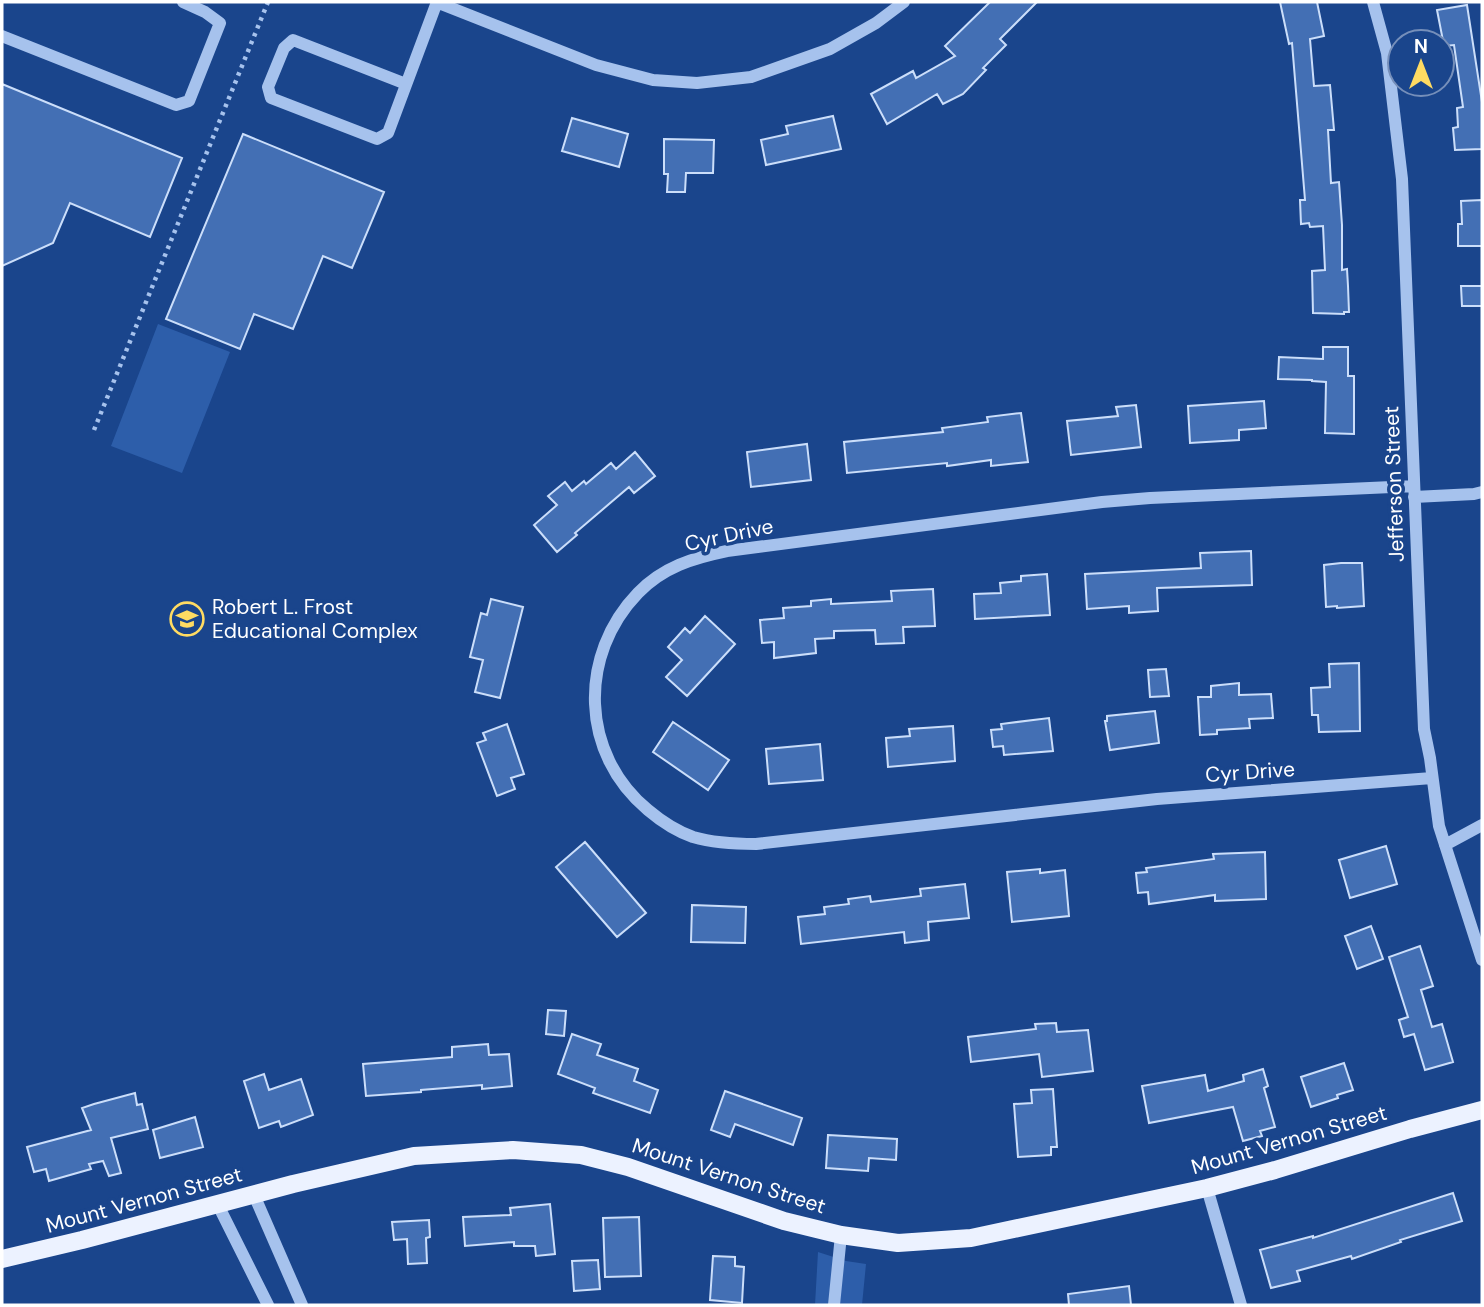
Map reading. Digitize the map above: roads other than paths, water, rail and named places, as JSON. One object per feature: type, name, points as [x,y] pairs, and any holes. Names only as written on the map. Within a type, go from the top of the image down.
[{"type":"main road","name":"Mount Vernon Street","points":[[2,1259],[69,1244],[293,1184],[414,1156],[513,1150],[581,1155],[628,1167],[784,1221],[841,1235],[898,1243],[971,1238],[1207,1188],[1482,1110]]},
{"type":"street","points":[[2,36],[176,105],[189,101],[220,23],[205,12],[183,2]]},
{"type":"street","points":[[406,84],[293,40],[284,48],[268,88],[271,98],[377,139],[388,133],[437,2],[596,65],[653,80],[697,83],[751,77],[830,49],[876,23],[904,2]]},
{"type":"street","name":"Jefferson Street","points":[[1373,2],[1387,53],[1402,179],[1424,729],[1439,826],[1482,960]]},
{"type":"street","name":"Cyr Drive","points":[[1432,778],[1157,799],[756,844],[723,844],[691,836],[661,821],[636,800],[616,774],[602,744],[594,712],[595,679],[603,647],[618,618],[639,592],[665,572],[695,558],[741,549],[1102,502],[1150,498],[1414,491],[1474,494],[1482,492]]},
{"type":"street","points":[[1445,845],[1482,825]]},
{"type":"street","points":[[1207,1188],[1241,1305]]},
{"type":"street","points":[[254,1195],[302,1305]]},
{"type":"street","points":[[219,1205],[268,1305]]},
{"type":"street","points":[[834,1305],[841,1235]]},
{"type":"place","name":"Robert L. Frost Educational Complex","points":[[187,619]]}]
